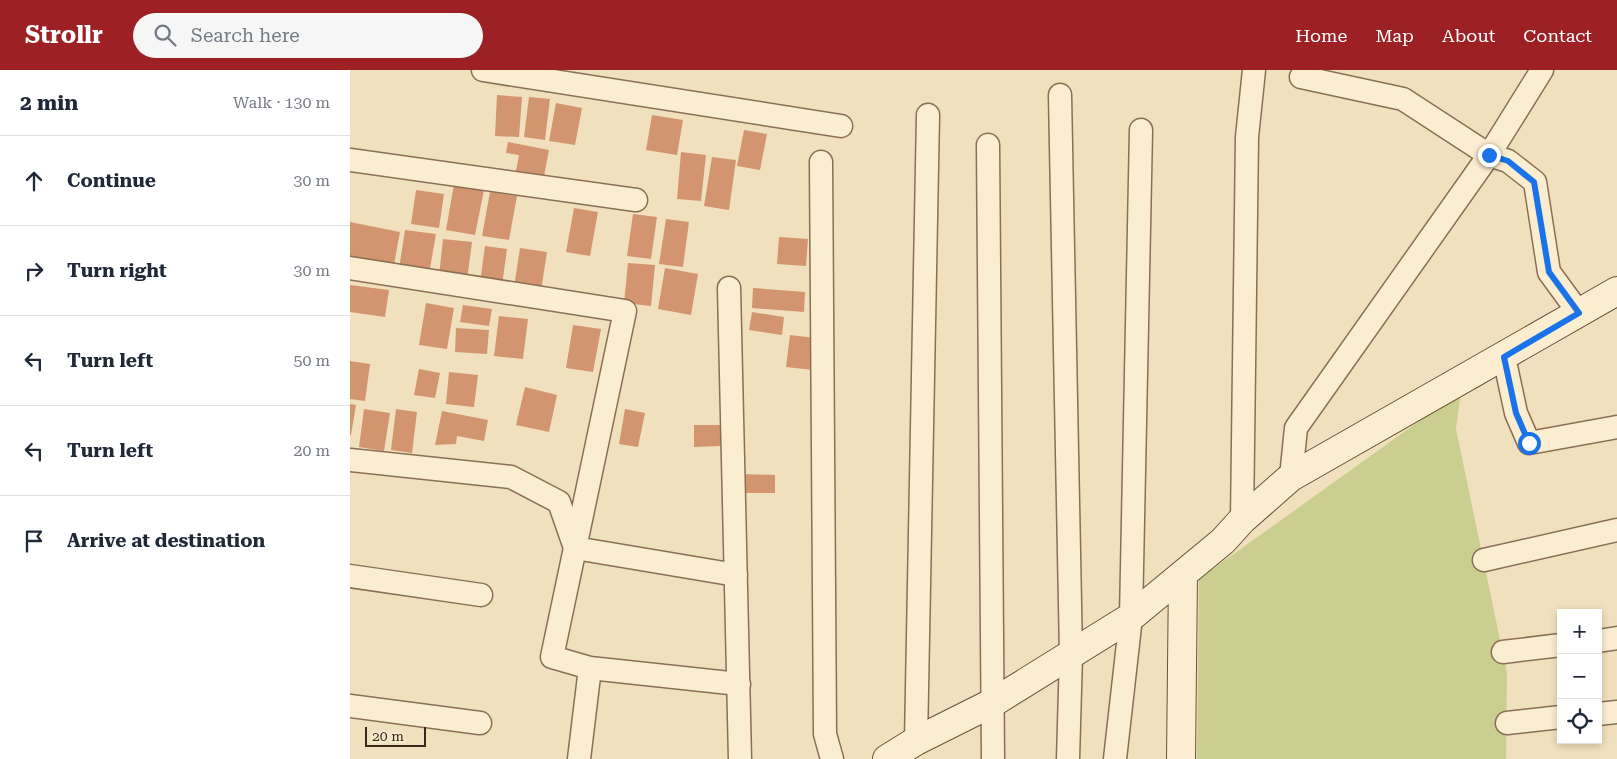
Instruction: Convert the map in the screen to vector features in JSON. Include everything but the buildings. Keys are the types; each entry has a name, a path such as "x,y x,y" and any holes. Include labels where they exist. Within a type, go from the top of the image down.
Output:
{"street":[{"path":"483,70 841,126"},
{"path":"1242,520 1247,137 1254,70"},
{"path":"1291,477 1296,428 1489,155 1542,70"},
{"path":"1301,78 1403,99 1489,155 1508,161 1534,182 1549,272 1579,313"},
{"path":"1060,95 1071,655 1068,759"},
{"path":"916,741 928,115"},
{"path":"1115,759 1130,617 1140,130"},
{"path":"988,145 993,759"},
{"path":"350,160 636,200"},
{"path":"821,162 825,734 832,759"},
{"path":"350,268 625,311 552,657 590,668 739,684"},
{"path":"729,288 740,759"},
{"path":"887,759 916,741 994,702 1130,617 1223,541 1242,520 1291,477 1617,291"},
{"path":"1504,357 1516,413 1529,443 1617,427"},
{"path":"350,460 510,478 559,502 575,548"},
{"path":"1484,560 1617,530"},
{"path":"575,548 736,575"},
{"path":"1181,759 1183,575"},
{"path":"350,576 481,596"},
{"path":"1602,640 1617,638"},
{"path":"1503,652 1557,645"},
{"path":"579,759 590,668"},
{"path":"350,706 480,722"},
{"path":"1602,714 1617,712"},
{"path":"1506,723 1557,717"}],"green space":[{"path":"1461,391 1456,429 1507,673 1506,759 1197,759 1199,579"}],"route":[{"path":"1489,155 1508,161 1534,182 1549,272 1579,313 1504,357 1516,413 1529,443"}]}
